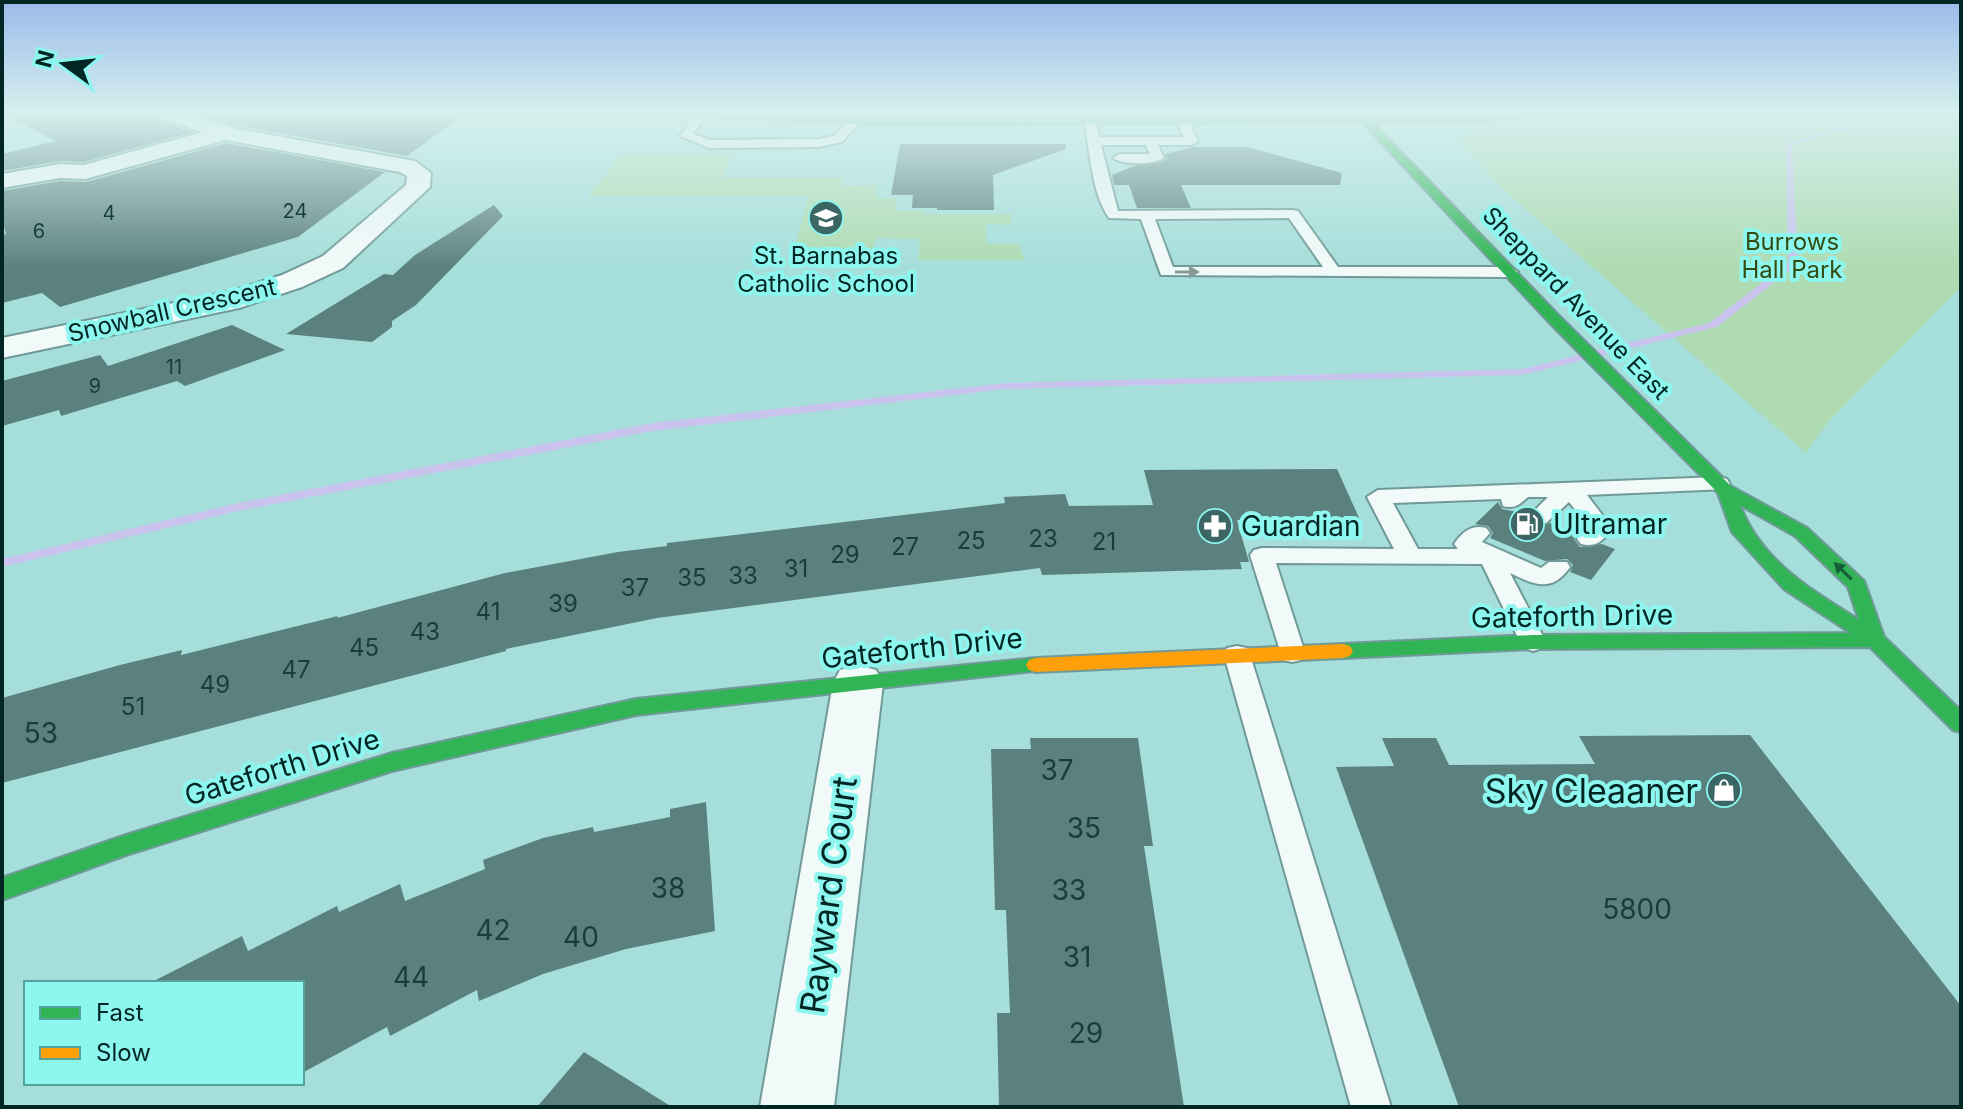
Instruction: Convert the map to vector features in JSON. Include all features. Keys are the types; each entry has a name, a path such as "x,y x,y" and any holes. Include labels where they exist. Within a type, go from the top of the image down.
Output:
{"street":[{"path":"2,181 60,171 85,172 111,165"},
{"name":"Snowball Crescent","path":"2,348 239,299 292,281 333,262 418,187 419,173 399,165"},
{"name":"Sheppard Avenue East","path":"1408,165 1554,319 1722,488 1801,532 1857,585 1875,640"},
{"path":"69,193 83,188 93,179 85,172"},
{"name":"Sheppard Avenue East","path":"1722,488 1741,532 1791,585 1875,640 1961,724"},
{"name":"Gateforth Drive","path":"2,889 123,846 392,762 636,707 1011,666 1533,642 1875,640"},
{"name":"Rayward Court","path":"797,1107 858,683"}],"lane":[{"path":"1098,165 1108,206 1114,215 1293,214 1333,271"},
{"path":"1147,217 1167,272 1510,272"},
{"path":"1410,556 1378,497 1514,498 1570,489 1722,488"},
{"path":"1538,518 1570,489"},
{"path":"1570,489 1592,516 1597,532 1589,539"},
{"path":"1478,533 1466,544 1499,551 1544,579 1558,567"},
{"path":"1292,653 1262,555 1410,556 1499,551"},
{"path":"1499,551 1533,642"},
{"path":"1237,655 1371,1107"}],"green space":[{"path":"614,165 727,165 722,178 842,178 842,186 877,185 876,198 895,198 897,211 1011,214 1011,225 986,224 987,244 1019,244 1024,260 918,260 920,239 877,238 868,263 809,263 792,255 809,196 588,196"},
{"name":"Burrows Hall Park","path":"1481,165 1961,165 1961,287 1828,422 1806,453 1507,193"}],"building":[{"path":"2,165 38,165 2,171"},
{"path":"148,165 345,165 385,172 298,237 60,307 42,293 2,303 2,235 6,234 2,220 2,191 60,181 86,182"},
{"path":"896,165 1022,165 993,175 994,210 912,208 913,195 891,195"},
{"path":"1312,165 1342,173 1340,185 1181,185 1191,208 1137,208 1129,185 1114,185 1112,175 1134,166"},
{"path":"494,205 503,216 416,305 392,321 392,327 372,342 286,334 384,274 393,275 415,255"},
{"path":"232,325 285,350 185,386 177,381 61,416 59,410 2,426 2,381 100,355 108,366"},
{"path":"1337,469 1360,520 1237,520 1249,562 1240,562 1242,569 1042,575 1040,568 657,618 506,649 2,783 2,698 120,665 182,650 181,655 337,618 505,573 667,546 667,543 1005,503 1004,497 1065,494 1069,506 1153,505 1144,470"},
{"path":"1498,502 1502,509 1527,514 1524,520 1530,526 1550,523 1577,534 1574,539 1580,547 1602,544 1615,549 1591,580 1570,572 1573,565 1567,559 1545,561 1490,538 1493,533 1488,526 1475,524"},
{"path":"1750,735 1961,1006 1961,1107 1459,1107 1336,767 1394,766 1382,738 1436,738 1449,765 1595,764 1579,736"},
{"path":"1030,738 1138,738 1153,846 1144,846 1184,1107 999,1107 997,1013 1010,1013 1006,910 995,910 991,749 1031,749"},
{"path":"706,802 715,931 626,949 543,974 479,1001 477,990 390,1036 387,1027 304,1072 304,981 154,981 242,936 248,951 337,906 339,912 400,884 405,901 485,869 483,860 543,838 593,827 594,832 670,817 670,809"},
{"path":"584,1052 672,1107 537,1107"}],"waterway":[{"path":"2,563 243,506 653,427 1005,386 1522,372 1713,325 1793,264 1789,165"}],"traffic: fast":[{"path":"1408,165 1554,319 1726,491 1801,532 1857,585 1875,640"},
{"path":"1726,491 1741,532 1791,585 1875,640 1961,724"},
{"path":"1343,651 1533,642 1875,640"},
{"path":"2,889 123,846 392,762 636,707 1036,665"}],"traffic: slow":[{"path":"1036,665 1343,651"}],"place":[{"name":"St. Barnabas Catholic School","path":"826,218"},
{"name":"Ultramar","path":"1527,524"},
{"name":"Guardian","path":"1215,526"},
{"name":"Sky Cleaaner","path":"1724,790"}]}
